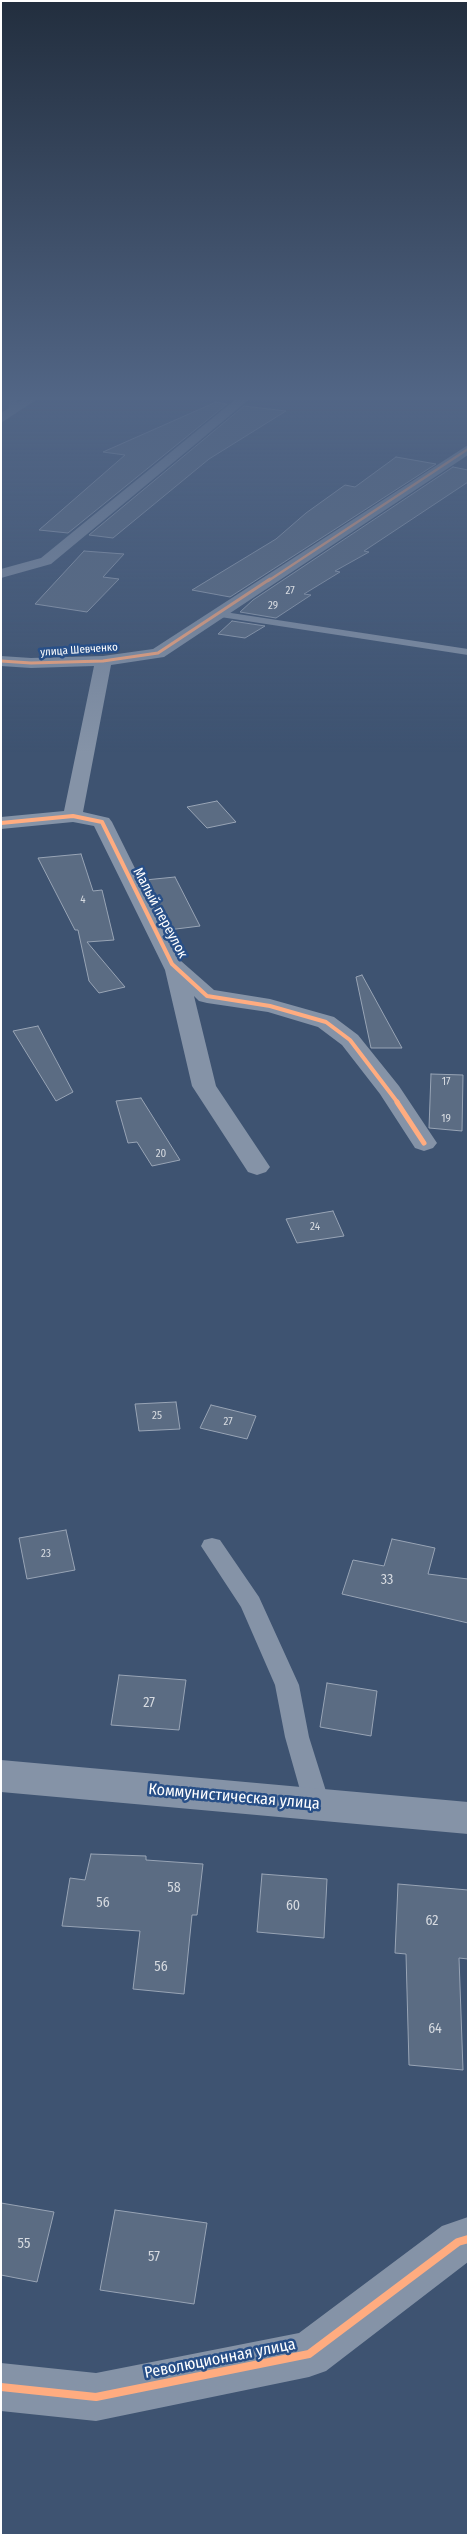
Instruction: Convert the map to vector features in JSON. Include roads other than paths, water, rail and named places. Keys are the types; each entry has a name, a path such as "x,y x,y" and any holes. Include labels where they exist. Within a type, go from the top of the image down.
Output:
{"street":[{"path":"6,571 46,561 101,516"},
{"path":"218,614 367,516"},
{"name":"улица Шевченко","path":"1,662 103,661 158,653 218,614"},
{"path":"1,823 73,816 103,661"},
{"name":"Малый переулок","path":"73,816 102,822 114,850 172,964 176,968 207,996 270,1006 326,1022 350,1040 390,1091 424,1144"},
{"path":"176,968 204,1086 257,1167"},
{"name":"Коммунистическая улица","path":"1,1776 468,1818"},
{"name":"Революционная улица","path":"1,2387 96,2397 310,2354 458,2242 468,2239"}],"lane":[{"path":"218,614 468,652"},
{"path":"212,1546 251,1603 287,1685 297,1737 317,1804"}]}
